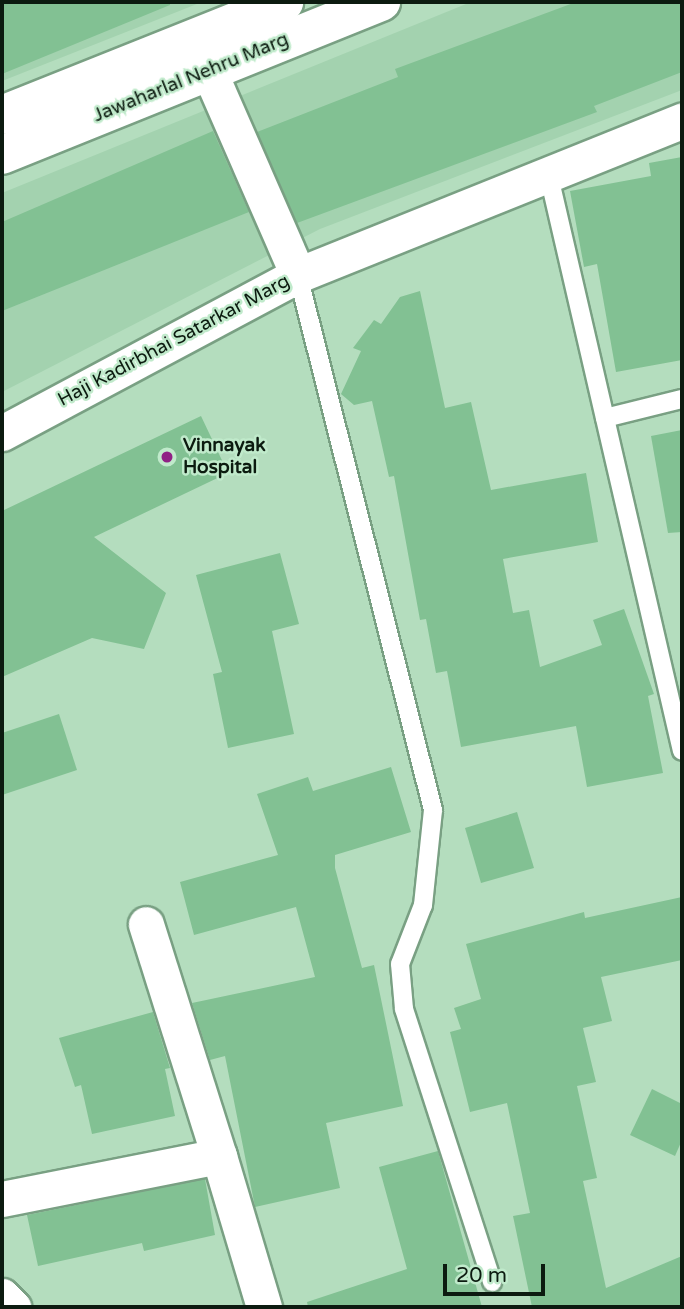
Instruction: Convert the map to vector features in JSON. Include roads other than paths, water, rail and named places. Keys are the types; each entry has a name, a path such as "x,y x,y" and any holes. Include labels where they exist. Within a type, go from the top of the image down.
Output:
{"main road":[{"name":"Jawaharlal Nehru Marg","path":"2,115 284,2"},
{"name":"Jawaharlal Nehru Marg","path":"2,155 381,2"}],"street":[{"name":"Haji Kadirbhai Satarkar Marg","path":"2,433 298,275 209,71"},
{"path":"298,275 548,172 682,121"},
{"path":"146,924 264,1307"},
{"path":"2,1199 219,1156"},
{"path":"2,1296 13,1307"}],"lane":[{"path":"548,172 605,418 676,694 682,751"},
{"path":"298,275 433,810 423,905 400,964 404,1009 492,1282"},
{"path":"605,418 682,399"}],"place":[{"name":"Vinnayak Hospital","path":"167,457"}]}
